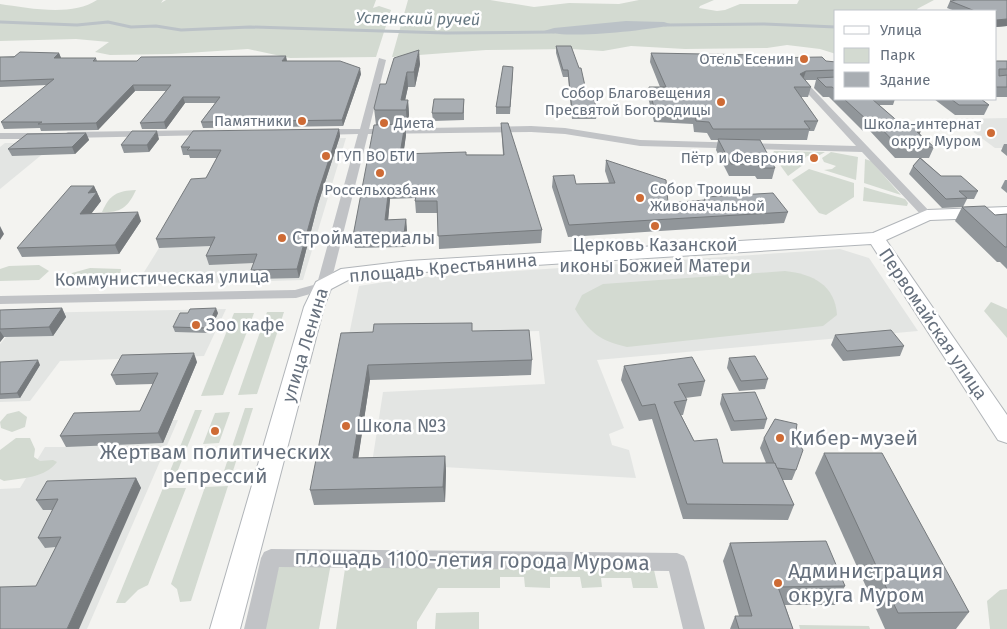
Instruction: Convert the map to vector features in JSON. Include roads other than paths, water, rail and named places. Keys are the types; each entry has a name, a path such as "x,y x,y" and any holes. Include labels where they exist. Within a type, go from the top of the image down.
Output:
{"street":[{"name":"улица Ленина","path":"225,629 314,307 323,286 382,60"},
{"path":"811,84 803,84 927,215"},
{"path":"306,132 531,129 564,131 640,144 864,149"},
{"path":"0,136 217,133"},
{"path":"876,238 927,215 1007,212"},
{"name":"площадь Крестьянина","path":"323,286 348,273 408,267 834,239 876,238"},
{"name":"Первомайская улица","path":"876,238 1007,434"},
{"name":"Коммунистическая улица","path":"0,300 296,294 323,286"},
{"name":"площадь 1100-летия города Мурома","path":"255,629 271,558 677,562 694,629"}],"waterway":[{"name":"Успенский ручей","path":"0,22 77,25 108,22 131,27 156,26 181,30 250,27 446,33 554,32"},
{"name":"Успенский ручей","path":"665,25 764,24 834,27"}],"place":[{"name":"Отель Есенин","path":"804,59"},
{"name":"Собор Благовещения Пресвятой Богородицы","path":"721,102"},
{"name":"Памятники","path":"302,121"},
{"name":"Диета","path":"384,123"},
{"name":"Школа-интернат округ Муром","path":"991,133"},
{"name":"ГУП ВО БТИ","path":"326,156"},
{"name":"Пётр и Феврония","path":"814,158"},
{"name":"Россельхозбанк","path":"380,173"},
{"name":"Собор Троицы Живоначальной","path":"640,198"},
{"name":"Церковь Казанской иконы Божией Матери","path":"655,226"},
{"name":"Стройматериалы","path":"282,238"},
{"name":"Зоо кафе","path":"196,325"},
{"name":"Школа №3","path":"346,426"},
{"name":"Жертвам политических репрессий","path":"215,431"},
{"name":"Кибер-музей","path":"780,438"},
{"name":"Администрация округа Муром","path":"778,583"}]}
